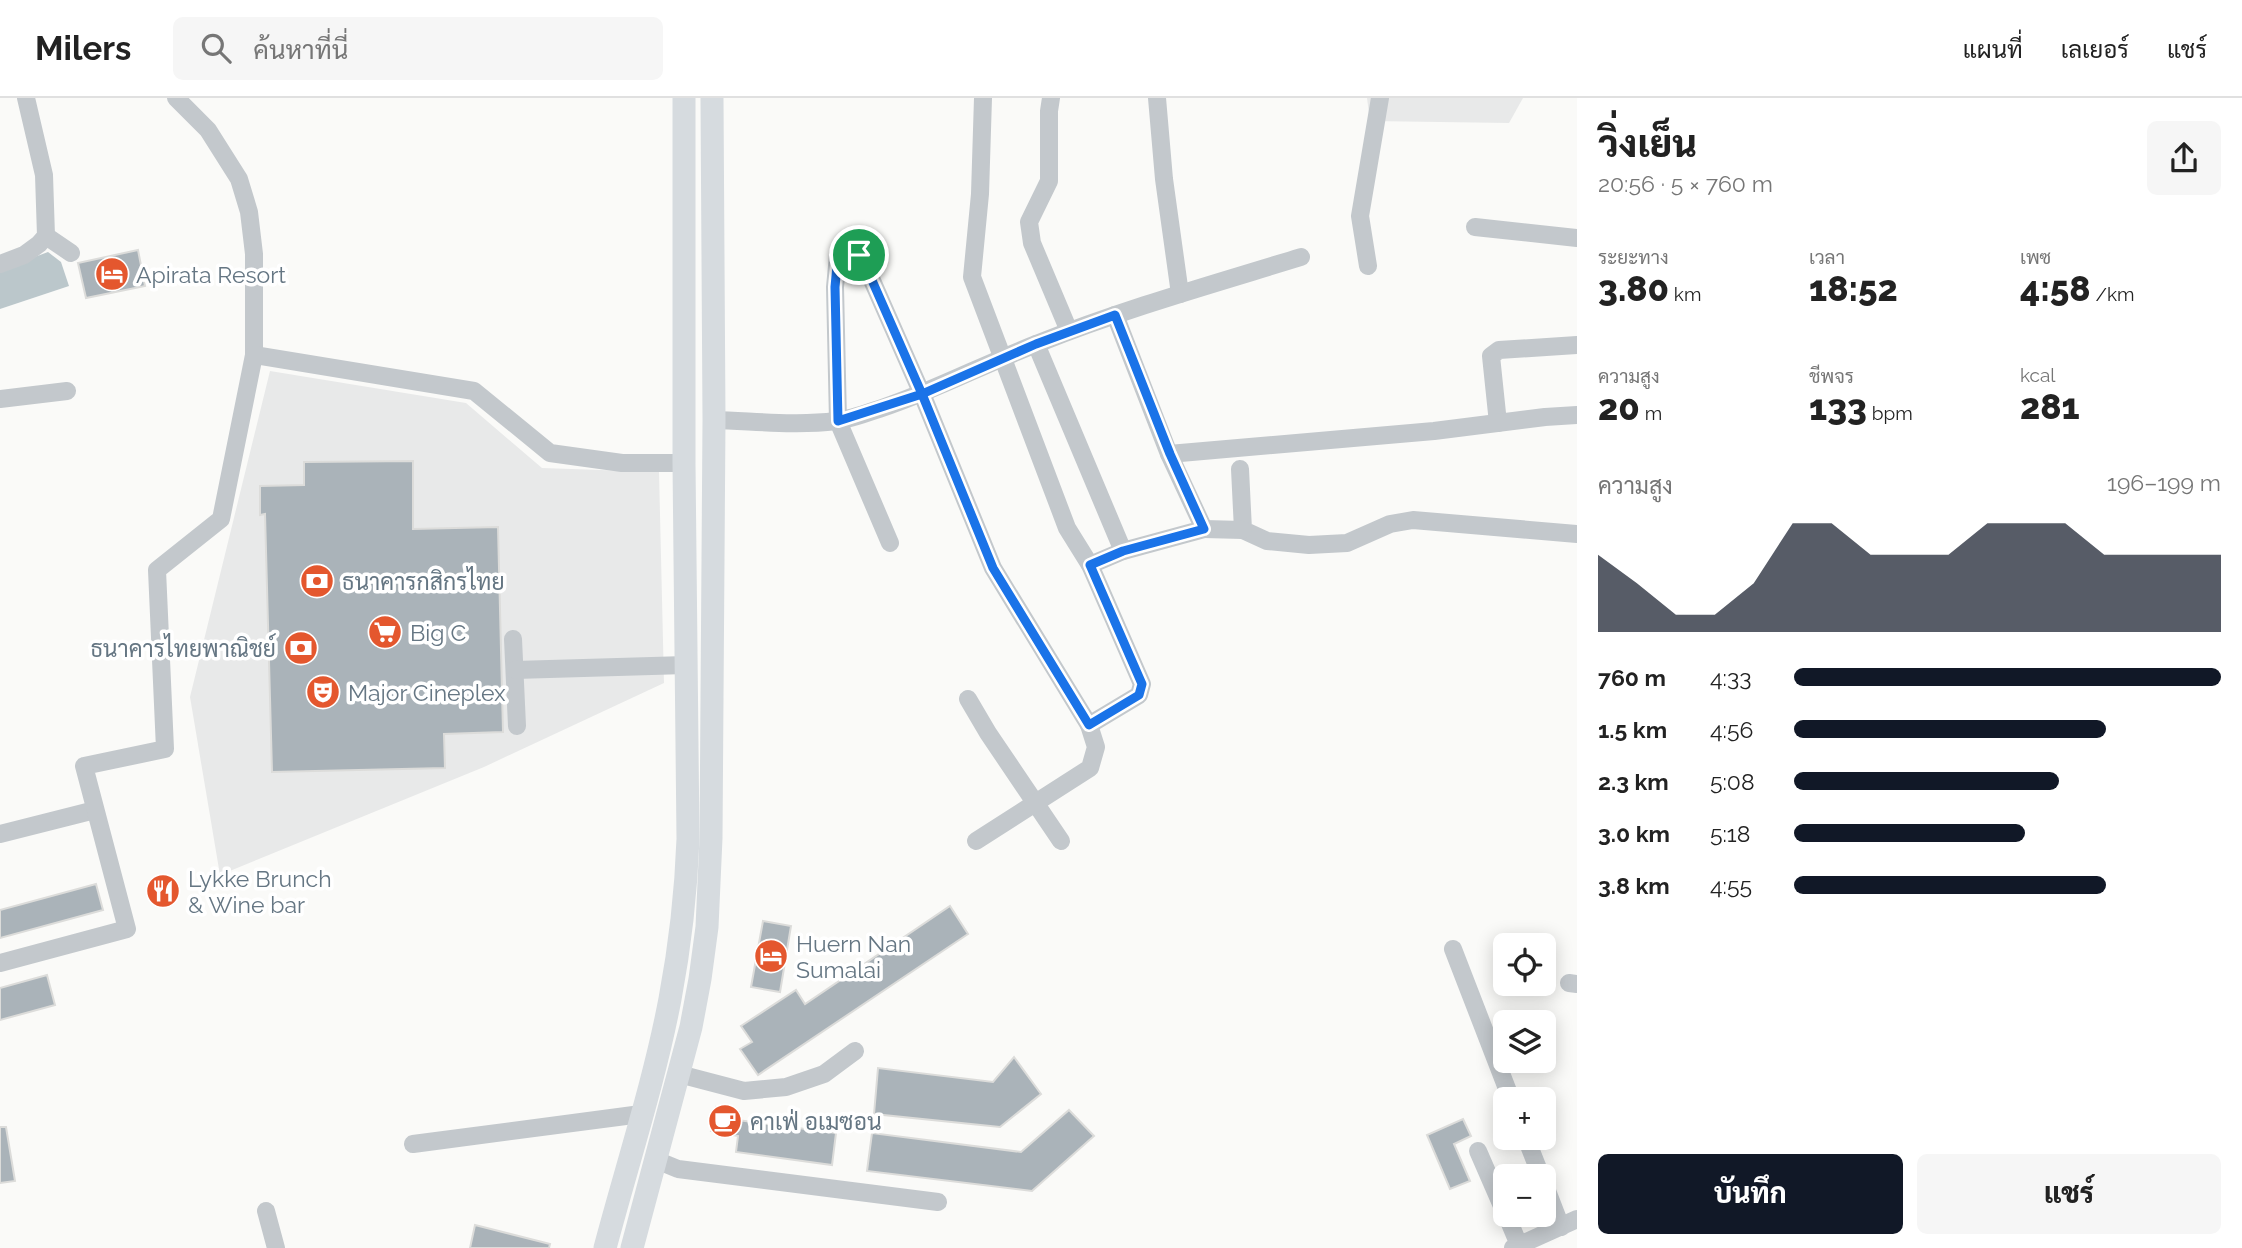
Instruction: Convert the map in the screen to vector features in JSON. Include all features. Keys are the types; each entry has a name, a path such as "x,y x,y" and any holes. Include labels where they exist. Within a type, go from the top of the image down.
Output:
{"main road":[{"path":"605,1248 670,998 685,897 688,839 684,98"},
{"path":"632,1248 679,1074 700,979 709,898 714,420 712,98"}],"street":[{"path":"0,264 24,255 46,236 44,175 26,98"},
{"path":"0,963 127,929 84,766 165,749 157,570 221,519 254,355 254,254 249,212 239,179 208,130 176,98"},
{"path":"983,98 980,194 972,277 1067,528 1090,565 1142,684 1139,695 1089,725"},
{"path":"1051,98 1049,181 1029,222 1032,243 1069,331"},
{"path":"1157,98 1164,179 1180,294"},
{"path":"1368,266 1360,216 1380,98"},
{"path":"1475,227 1577,238"},
{"path":"46,236 71,253"},
{"path":"890,543 838,421 835,287 838,255 847,250 859,255 867,269 922,394 993,568 1089,725 1096,747 1090,768 976,841"},
{"path":"714,420 810,423 838,421 922,394 1069,331 1301,257"},
{"path":"1115,315 1170,454 1204,529"},
{"path":"1036,344 1123,551"},
{"path":"1498,423 1491,356 1499,350 1577,345"},
{"path":"254,355 474,391 550,453 622,463 684,463"},
{"path":"0,400 67,391"},
{"path":"1170,454 1434,431 1577,415"},
{"path":"1240,469 1243,530"},
{"path":"1090,565 1123,551 1204,529 1243,530 1267,541 1309,545 1347,543 1391,524 1413,520 1577,534"},
{"path":"513,639 517,726"},
{"path":"515,670 686,665"},
{"path":"968,699 1061,841"},
{"path":"0,834 95,810"},
{"path":"1453,949 1506,1087"},
{"path":"679,1074 744,1091 786,1087 824,1074 855,1051"},
{"path":"413,1144 641,1114"},
{"path":"1478,1151 1493,1186"},
{"path":"656,1160 678,1170 938,1202"},
{"path":"1509,1227 1516,1246 1569,1223 1556,1202"},
{"path":"266,1211 276,1248"}],"shaded area":[{"path":"1367,98 1523,98 1509,123 1370,121"},
{"path":"48,252 61,262 69,286 0,309 0,270"},
{"path":"270,371 466,403 542,468 659,472 664,683 484,767 220,875 190,697"}],"building":[{"name":"Apirata Resort","path":"138,250 145,286 86,298 78,263"},
{"name":"Big C","path":"413,461 413,529 498,527 503,732 444,734 445,768 272,772 265,514 260,515 260,486 304,485 304,462"},
{"path":"96,884 103,910 0,938 0,910"},
{"path":"950,906 968,934 758,1075 740,1049 752,1042 741,1026 796,990 805,1004"},
{"name":"Huern Nan Sumalai","path":"763,921 791,926 780,992 751,987"},
{"path":"47,975 55,1005 0,1020 0,988"},
{"path":"1014,1057 1041,1094 1000,1127 874,1114 878,1068 993,1082"},
{"path":"716,1107 739,1112 737,1120 836,1133 832,1165 736,1152 738,1136 711,1131"},
{"path":"1069,1110 1094,1136 1032,1191 867,1171 872,1133 1021,1152"},
{"path":"1463,1119 1471,1136 1454,1144 1470,1181 1450,1189 1427,1135"},
{"path":"0,1127 6,1127 15,1181 0,1183"},
{"path":"475,1225 550,1244 549,1248 470,1248"}],"place":[{"name":"Apirata Resort","path":"112,274"},
{"name":"ธนาคารกสิกรไทย","path":"317,581"},
{"name":"Big C","path":"385,632"},
{"name":"ธนาคารไทยพาณิชย์","path":"301,648"},
{"name":"Major Cineplex","path":"323,692"},
{"name":"Lykke Brunch & Wine bar","path":"163,891"},
{"name":"Huern Nan Sumalai","path":"771,956"},
{"name":"คาเฟ่ อเมซอน","path":"725,1121"}],"route":[{"path":"859,255 847,250 838,255 835,287 838,421 922,394 1036,344 1115,315 1170,454 1204,529 1123,551 1090,565 1142,684 1139,695 1089,725 993,568 922,394 859,255"}]}
